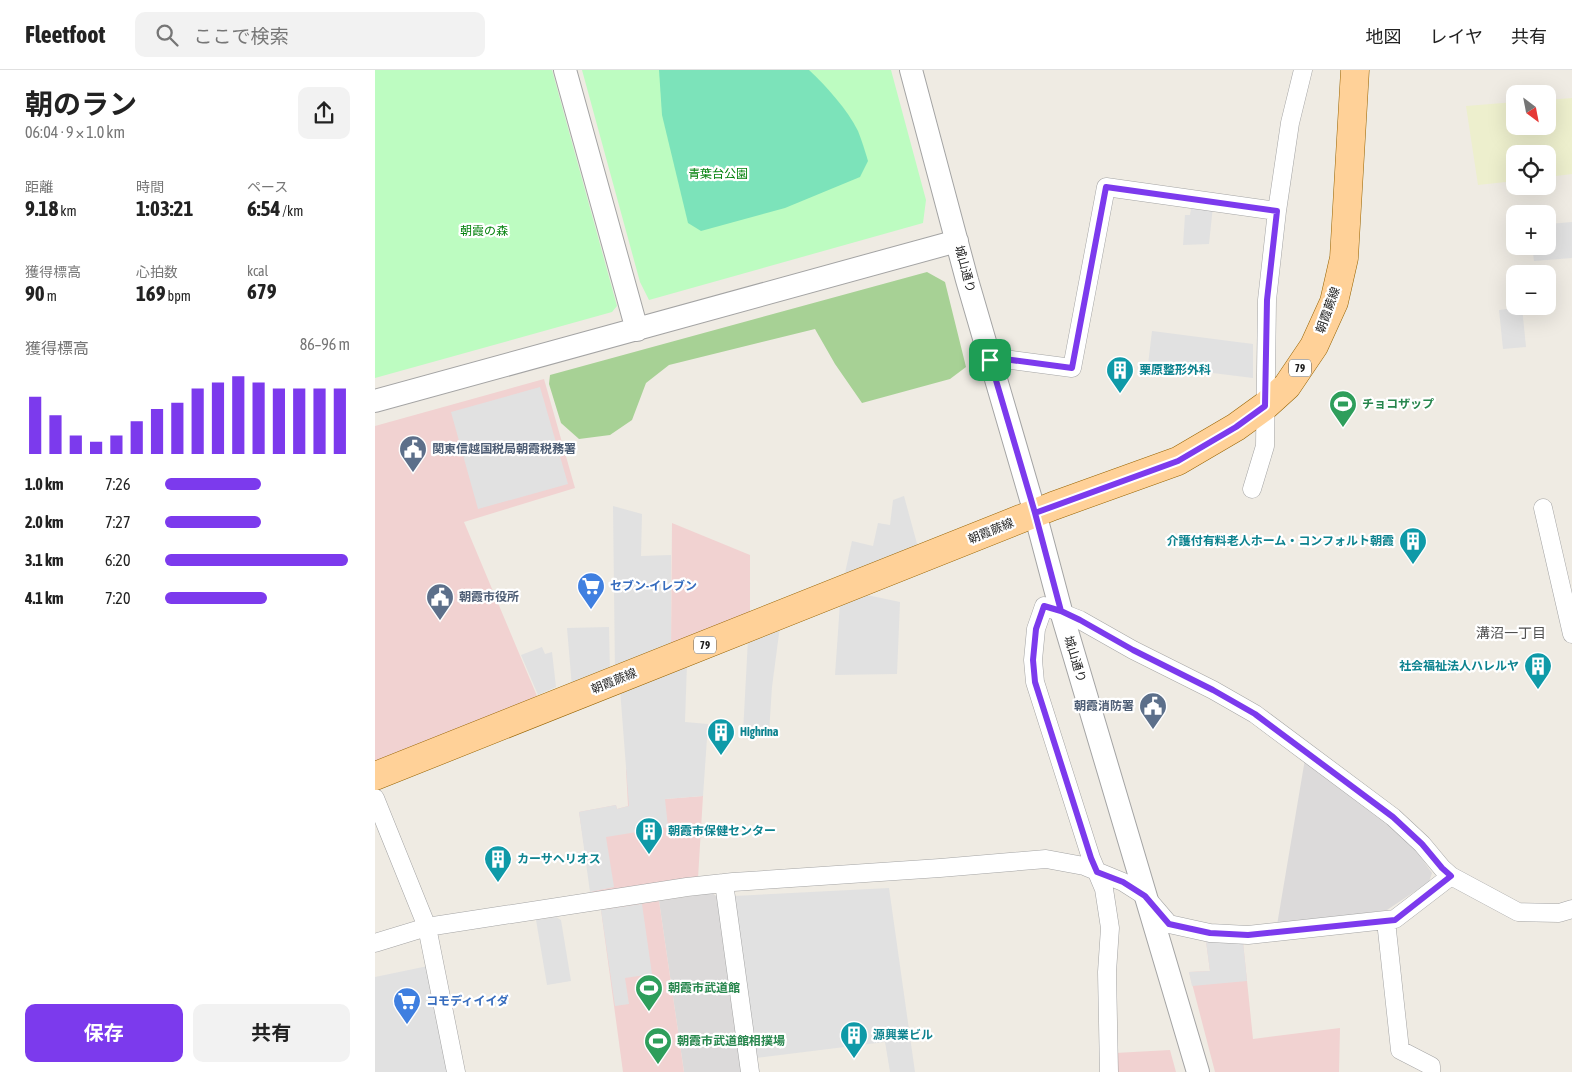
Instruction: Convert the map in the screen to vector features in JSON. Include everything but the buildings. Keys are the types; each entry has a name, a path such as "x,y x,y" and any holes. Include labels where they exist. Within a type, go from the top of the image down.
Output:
{"main road":[{"name":"朝霞蕨線","path":"375,776 1035,513 1178,461 1236,427 1265,406 1287,386 1314,346 1334,302 1344,258 1355,70"}],"street":[{"path":"565,70 637,330"},
{"name":"城山通り","path":"911,70 1061,611 1198,1072"},
{"path":"1252,489 1265,446 1267,300 1277,211 1290,123 1303,70"},
{"path":"990,360 1004,359 1072,368 1106,187 1277,211"},
{"path":"375,401 957,240"},
{"path":"1543,508 1572,634"},
{"path":"1109,1072 1107,972 1110,928 1104,889 1091,858 1035,682 1033,660 1036,629 1044,606 1061,611 1080,620 1255,714 1393,817 1422,844 1451,876 1518,912 1559,913 1572,909"},
{"path":"375,798 427,927 456,1072"},
{"path":"375,943 427,927 687,887 1046,859 1084,866 1123,882 1145,896 1169,924 1210,933 1248,935 1395,920 1451,876"},
{"path":"724,883 750,1072"},
{"path":"1386,921 1400,1050 1431,1066 1431,1072"}],"shaded area":[{"path":"1192,203 1213,206 1209,244 1183,245 1185,215 1190,215"},
{"path":"1572,222 1572,258 1534,261 1533,255 1556,255 1556,223"},
{"path":"1506,309 1506,315 1523,315 1526,347 1503,349 1499,310"},
{"path":"1152,331 1253,344 1253,378 1148,365"},
{"path":"544,379 575,488 464,522 537,696 375,763 375,426"},
{"path":"540,387 568,484 478,509 451,412"},
{"path":"904,496 919,551 849,576 845,573 852,541 873,546 878,523 890,525 893,500"},
{"path":"613,506 642,514 641,556 671,555 671,650 615,673"},
{"path":"672,523 750,555 750,619 671,650"},
{"path":"867,595 900,602 897,674 835,675 840,603"},
{"path":"780,626 772,687 769,733 743,733 748,639"},
{"path":"609,627 610,674 572,687 567,628"},
{"path":"542,647 545,654 552,652 556,687 538,695 521,655"},
{"path":"687,663 685,722 708,724 703,796 665,799 668,827 606,837 614,887 590,892 579,812 616,805 617,809 629,806 620,689"},
{"path":"1305,759 1392,824 1413,846 1432,873 1429,882 1387,910 1277,925"},
{"path":"626,769 665,799 703,796 698,878 592,896 579,812 616,805 617,809 628,806"},
{"path":"889,888 915,1072 890,1072 885,1042 755,1058 734,896"},
{"path":"712,893 719,898 742,1072 684,1072 659,901"},
{"path":"659,901 684,1072 623,1072 601,910"},
{"path":"642,904 652,974 625,978 629,1004 615,1006 601,910"},
{"path":"556,917 561,920 571,981 547,985 536,920"},
{"path":"1206,941 1243,942 1253,1039 1340,1028 1339,1072 1215,1072 1189,972 1210,971"},
{"path":"1206,941 1243,942 1247,981 1192,986 1189,972 1210,971"},
{"name":"コモディイイダ","path":"428,966 449,1072 375,1072 375,977"},
{"path":"1170,1050 1176,1072 1115,1072 1115,1053"}],"green space":[{"name":"朝霞の森","path":"375,70 552,70 617,306 612,312 375,378"},
{"name":"青葉台公園","path":"582,70 891,70 926,200 923,223 649,300 640,282"},
{"path":"659,70 809,70 830,91 848,115 858,131 868,161 860,177 785,208 701,231 688,223 662,115"},
{"path":"1572,98 1572,174 1556,176 1556,145 1506,145 1506,182 1478,185 1466,106 1506,103 1506,135 1556,135 1556,99"},
{"path":"927,272 945,282 966,367 950,379 862,403 835,364 815,329 669,365 646,383 632,420 610,435 579,439 561,423 549,384 550,375"}],"place":[{"name":"栗原整形外科","path":"1120,394"},
{"name":"チョコザップ","path":"1343,428"},
{"name":"関東信越国税局朝霞税務署","path":"413,473"},
{"name":"介護付有料老人ホーム・コンフォルト朝霞","path":"1413,565"},
{"name":"セブン-イレブン","path":"591,610"},
{"name":"朝霞市役所","path":"440,621"},
{"name":"社会福祉法人ハレルヤ","path":"1538,690"},
{"name":"朝霞消防署","path":"1153,730"},
{"name":"Highrina","path":"721,756"},
{"name":"朝霞市保健センター","path":"649,855"},
{"name":"カーサヘリオス","path":"498,883"},
{"name":"朝霞市武道館","path":"649,1012"},
{"name":"コモディイイダ","path":"407,1025"},
{"name":"源興業ビル","path":"854,1059"},
{"name":"朝霞市武道館相撲場","path":"658,1065"}],"district":[{"name":"溝沼一丁目","path":"1511,633"}],"route":[{"path":"990,360 1004,359 1072,368 1106,187 1277,211 1267,300 1265,406 1236,427 1178,461 1035,513 1040,535 1061,611 1213,690 1255,714 1393,817 1422,844 1451,876 1441,885 1395,920 1248,935 1210,933 1169,924 1145,896 1123,882 1097,872 1035,682 1033,660 1036,629 1044,606 1061,611 1035,513 990,360"}]}
